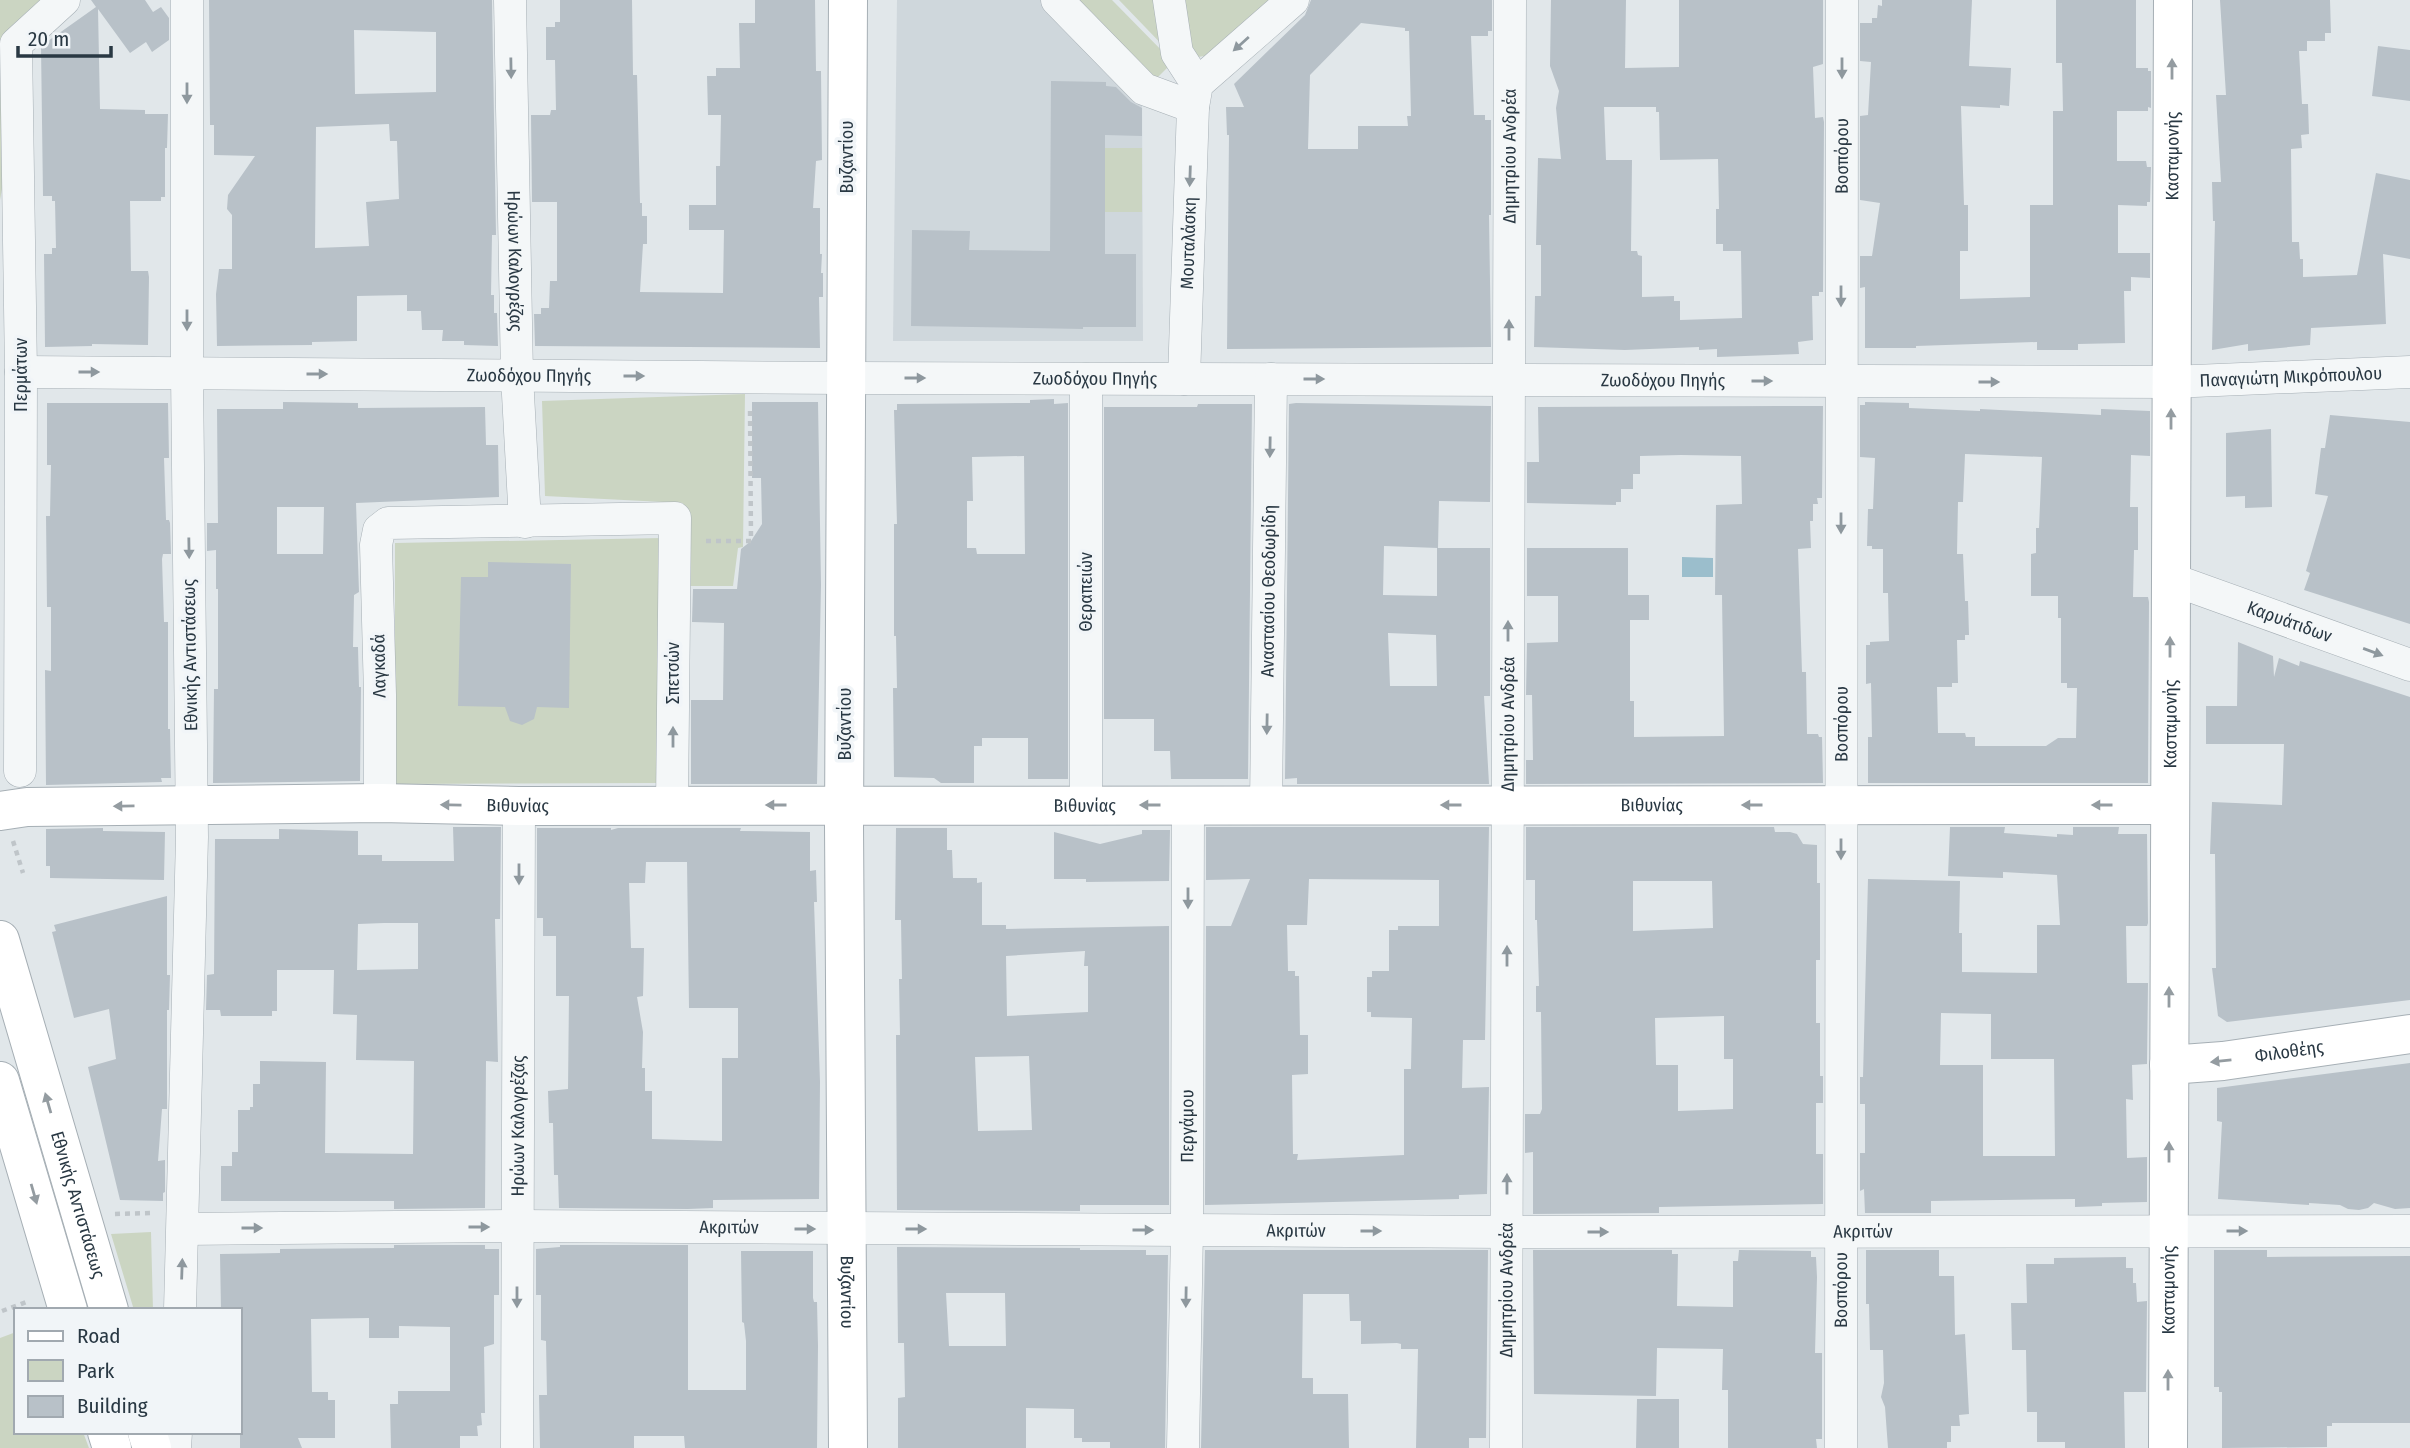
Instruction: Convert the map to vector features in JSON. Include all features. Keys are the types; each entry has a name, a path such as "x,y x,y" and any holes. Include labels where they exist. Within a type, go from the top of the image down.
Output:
{"street":[{"name":"Περμάτων","path":"20,771 21,372 16,44 64,0"},
{"name":"Εθνικής Αντιστάσεως","path":"180,1308 192,805 187,373 187,0"},
{"name":"Ηρώων Καλογρέζας","path":"510,0 517,376 526,522"},
{"name":"Βυζαντίου","path":"848,0 845,805 849,1448"},
{"path":"1057,0 1144,89 1195,96"},
{"path":"1169,0 1177,53 1195,96"},
{"name":"Δημητρίου Ανδρέα","path":"1506,1448 1510,0"},
{"name":"Βοσπόρου","path":"1841,1448 1842,0"},
{"name":"Κασταμονής","path":"2168,1448 2173,0"},
{"path":"1195,96 1271,7"},
{"name":"Μουταλάσκη","path":"1184,379 1195,96"},
{"name":"Ζωοδόχου Πηγής","path":"21,372 846,378 2171,382"},
{"name":"Παναγιώτη Μικρόπουλου","path":"2171,382 2410,372"},
{"name":"Θεραπειών","path":"1086,379 1086,805"},
{"name":"Αναστασίου Θεοδωρίδη","path":"1266,805 1271,379"},
{"path":"526,522 675,529"},
{"name":"Λαγκαδά","path":"380,803 376,545 379,530 388,523 526,522"},
{"name":"Σπετσών","path":"672,805 675,529"},
{"name":"Καρυάτιδων","path":"2171,579 2410,665"},
{"name":"Βιθυνίας","path":"0,811 27,807 380,803 519,806 2170,805"},
{"name":"Περγάμου","path":"1183,1448 1187,1230 1188,805"},
{"name":"Ηρώων Καλογρέζας","path":"517,1448 519,806"},
{"name":"Εθνικής Αντιστάσεως","path":"0,940 108,1308"},
{"name":"Φιλοθέης","path":"2169,1065 2222,1061 2410,1034"},
{"path":"2,1097 50,1305"},
{"name":"Ακριτών","path":"184,1220 848,1229 1507,1232 2410,1231"}],"path":[{"path":"675,529 751,541 750,377"},
{"path":"81,1215 184,1220"},
{"path":"26,1308 50,1305"}],"shaded area":[{"path":"897,0 1050,0 1142,93 1143,341 893,341"}],"green space":[{"path":"0,0 41,0 25,14 14,30 9,150 0,200"},
{"path":"1063,0 1112,0 1173,62 1148,87"},
{"path":"1119,0 1276,0 1209,55 1193,58 1172,55"},
{"path":"1105,148 1142,148 1142,212 1105,212"},
{"path":"745,394 743,547 738,548 733,586 684,586 683,503 545,496 542,401"},
{"path":"662,538 662,783 395,784 395,543"},
{"path":"151,1232 153,1308 133,1308 111,1234"},
{"path":"14,1333 14,1434 84,1434 89,1448 0,1448 0,1338"}],"water":[{"path":"1682,557 1713,558 1713,577 1682,577"}],"building":[{"path":"91,0 145,0 153,12 161,7 169,18 169,40 152,52 146,42 130,53 98,9 100,109 145,110 145,114 168,114 165,197 161,197 161,201 130,201 131,271 148,271 149,277 148,345 45,347 44,254 52,254 52,248 56,248 55,201 52,201 52,196 43,196 41,46 96,7"},
{"path":"209,0 492,0 496,235 492,235 491,295 494,295 494,313 497,313 498,346 442,341 443,330 422,330 421,311 407,311 407,295 357,296 357,341 312,342 312,345 217,346 216,294 219,269 232,269 232,215 227,209 228,195 255,156 214,155 214,125 210,125","holes":["354,30 436,32 436,92 355,94","389,124 390,141 397,141 399,199 366,202 369,246 315,248 316,127"]},
{"path":"560,0 632,0 640,203 642,216 647,216 647,244 643,244 640,292 723,293 724,230 689,230 689,205 716,205 716,166 720,166 721,115 708,115 707,76 716,76 716,68 740,68 739,23 755,23 755,0 815,0 816,71 821,71 822,160 816,161 813,208 820,208 823,297 819,297 820,348 535,346 534,314 541,314 541,308 549,308 550,281 557,281 557,202 532,202 531,115 550,115 551,110 556,110 555,60 546,60 546,27 555,27 555,22 560,22"},
{"path":"1311,0 1492,0 1492,31 1488,31 1488,36 1471,36 1474,115 1485,115 1485,120 1491,120 1491,347 1227,349 1229,135 1226,107 1244,107 1234,84 1305,15","holes":["1361,23 1405,28 1405,31 1409,31 1411,116 1407,116 1408,126 1358,126 1358,149 1308,149 1310,75"]},
{"path":"1551,0 1626,0 1625,68 1679,67 1679,0 1823,0 1823,64 1813,67 1815,118 1823,117 1824,122 1823,292 1819,292 1819,296 1812,296 1813,340 1798,342 1799,354 1717,357 1717,349 1699,350 1699,347 1625,350 1534,347 1535,296 1541,296 1541,245 1536,245 1538,158 1561,159 1556,108 1559,91 1550,66","holes":["1604,107 1656,107 1656,112 1659,112 1660,160 1718,159 1719,209 1716,209 1716,244 1723,244 1723,251 1741,251 1742,318 1680,320 1680,301 1674,301 1674,296 1642,297 1642,256 1638,255 1637,251 1631,251 1632,160 1606,160"]},
{"path":"1882,0 1972,0 1969,66 2011,68 2009,106 1961,106 1964,205 1968,205 1968,251 1960,251 1960,299 2030,297 2030,205 2053,205 2053,111 2063,111 2062,63 2056,63 2056,0 2136,0 2136,68 2148,68 2148,71 2151,71 2151,108 2148,107 2148,111 2117,111 2117,161 2146,161 2147,167 2151,167 2150,202 2147,202 2147,206 2118,205 2118,253 2150,253 2150,278 2131,277 2131,291 2124,291 2125,343 2078,344 2078,350 2037,350 2037,342 1865,348 1865,287 1860,288 1860,256 1872,256 1880,203 1860,200 1860,116 1868,115 1871,62 1860,61 1860,23 1872,23 1872,18 1877,18 1878,5 1882,6"},
{"path":"2220,0 2330,0 2331,33 2325,33 2325,41 2307,41 2307,51 2299,51 2302,104 2308,104 2309,134 2301,135 2302,148 2291,149 2292,242 2299,242 2303,277 2357,275 2376,173 2410,180 2410,259 2383,254 2386,324 2311,328 2310,345 2248,351 2248,344 2212,350 2215,221 2212,182 2221,182 2216,95 2226,95"},
{"path":"2378,46 2410,50 2410,101 2372,96"},
{"path":"1051,81 1106,82 1106,86 1116,87 1131,102 1142,108 1142,136 1105,135 1105,254 1136,254 1136,327 1083,329 911,326 912,230 970,231 969,250 1050,251"},
{"path":"1054,399 1054,404 1068,403 1068,779 1028,779 1028,738 982,738 982,746 974,746 974,783 941,783 934,778 894,777 893,688 897,688 894,524 897,524 894,410 897,410 897,404 1030,403 1030,400","holes":["1024,456 1025,554 977,554 976,548 967,548 967,501 973,501 972,457"]},
{"path":"283,402 358,403 358,408 485,407 486,445 498,445 499,497 356,503 359,592 354,595 353,647 358,647 361,687 360,781 213,783 214,689 218,689 218,589 216,550 207,551 207,523 218,523 217,409 283,409","holes":["277,507 324,507 323,554 277,554"]},
{"path":"752,402 818,402 821,585 817,784 691,784 691,700 723,700 724,623 692,622 693,589 737,589 741,549 751,541 762,524 761,478 752,478"},
{"path":"1865,402 1909,403 1909,408 2101,415 2101,409 2150,411 2150,456 2131,455 2130,507 2138,507 2138,550 2134,550 2133,597 2148,597 2149,602 2148,783 1868,783 1868,737 1872,737 1871,683 1866,684 1866,645 1870,645 1870,642 1889,641 1888,593 1883,593 1883,549 1867,546 1868,509 1873,509 1875,458 1860,457 1860,405 1865,405","holes":["1965,454 2042,457 2039,528 2036,528 2036,553 2031,554 2031,596 2058,596 2058,618 2061,618 2061,683 2067,683 2067,688 2077,688 2076,738 2058,738 2046,746 1975,746 1975,737 1966,737 1965,733 1938,733 1937,687 1952,687 1952,683 1958,683 1957,640 1965,640 1965,635 1969,635 1963,554 1957,554 1958,502 1963,502"]},
{"path":"47,403 168,403 169,458 164,458 166,520 170,523 171,554 163,554 162,559 164,622 168,622 171,778 161,778 162,782 46,785 45,670 51,671 46,516 50,516 51,465 47,465"},
{"path":"1198,404 1252,404 1248,779 1171,779 1170,751 1154,751 1154,719 1104,719 1104,407 1197,407"},
{"path":"1289,404 1491,406 1490,502 1439,501 1438,548 1490,548 1490,696 1484,696 1489,784 1297,784 1297,778 1285,779","holes":["1384,546 1437,548 1437,596 1383,595","1388,633 1436,635 1437,686 1390,686"]},
{"path":"1823,406 1822,498 1817,498 1818,504 1813,504 1813,521 1810,521 1811,548 1798,549 1807,734 1818,734 1822,737 1823,783 1526,784 1526,760 1533,760 1532,695 1526,695 1527,643 1558,642 1558,596 1527,596 1527,548 1628,548 1628,595 1649,595 1649,620 1630,620 1630,701 1634,701 1634,737 1724,736 1722,595 1715,595 1716,505 1742,504 1741,456 1681,455 1640,456 1640,474 1633,474 1633,489 1621,489 1621,502 1616,502 1616,505 1527,503 1527,462 1539,462 1538,407"},
{"path":"2330,415 2410,422 2410,624 2304,590 2310,573 2306,571 2328,496 2315,494 2321,448 2325,448"},
{"path":"2271,429 2272,507 2245,508 2245,496 2226,497 2226,433"},
{"path":"488,562 571,564 569,708 537,707 534,719 522,725 510,721 505,707 458,706 461,577 488,577"},
{"path":"2238,642 2273,656 2274,677 2279,658 2299,666 2300,661 2410,697 2410,1000 2227,1022 2218,1016 2212,968 2216,968 2215,854 2210,854 2212,802 2282,805 2284,744 2206,744 2206,706 2237,706"},
{"path":"453,827 501,827 500,919 495,919 498,1062 486,1061 485,1208 394,1209 394,1201 221,1201 221,1166 232,1166 232,1152 238,1152 238,1110 250,1110 250,1107 253,1107 253,1084 260,1084 260,1061 326,1062 325,1153 413,1154 414,1061 356,1060 357,1015 333,1014 334,970 277,970 277,1011 272,1011 272,1016 221,1016 220,1010 206,1010 207,975 214,974 215,839 279,839 279,829 358,831 358,855 382,855 382,861 454,861","holes":["418,923 418,969 357,970 358,924"]},
{"path":"1206,827 1489,827 1485,1040 1463,1040 1462,1088 1489,1087 1487,1194 1459,1195 1459,1199 1205,1205 1206,926 1231,926 1250,879 1206,880","holes":["1309,879 1439,880 1439,926 1398,926 1398,930 1389,930 1389,971 1372,971 1372,977 1367,977 1367,1012 1371,1012 1371,1017 1412,1018 1411,1069 1404,1069 1404,1155 1297,1160 1298,1154 1293,1154 1292,1075 1308,1074 1308,1035 1300,1035 1299,976 1295,976 1295,971 1288,971 1287,925 1307,925"]},
{"path":"1526,827 1774,827 1775,832 1797,834 1803,844 1817,845 1820,960 1816,960 1816,1023 1820,1023 1823,1103 1816,1103 1816,1154 1823,1154 1823,1204 1659,1207 1659,1213 1533,1214 1533,1152 1525,1153 1525,1114 1540,1114 1542,1109 1541,1012 1536,1012 1536,986 1539,986 1535,880 1526,880","holes":["1633,881 1712,881 1713,928 1633,931","1724,1016 1724,1059 1733,1059 1733,1109 1678,1111 1678,1065 1656,1065 1655,1018"]},
{"path":"1950,827 2005,827 2004,833 2057,837 2057,834 2073,835 2073,827 2119,827 2118,834 2147,834 2148,923 2147,926 2126,926 2127,983 2148,983 2147,1064 2132,1065 2133,1100 2126,1099 2127,1158 2147,1157 2147,1202 2102,1203 2102,1206 2075,1207 2075,1199 1931,1201 1931,1213 1865,1213 1864,1189 1860,1191 1860,1153 1865,1153 1865,1104 1860,1104 1860,1077 1863,1077 1868,879 1960,881 1959,933 1962,933 1962,972 2037,973 2037,925 2060,925 2057,875 2003,872 2003,878 1948,876","holes":["1941,1013 1991,1014 1991,1059 2054,1059 2055,1156 1983,1156 1983,1065 1940,1065"]},
{"path":"103,828 103,831 165,832 164,880 50,878 50,866 46,866 46,829"},
{"path":"537,828 741,828 740,831 810,832 810,871 816,870 817,902 814,902 820,1082 819,1199 713,1200 713,1208 688,1209 559,1208 548,1091 568,1089 569,996 556,996 556,936 543,936 543,918 537,918","holes":["646,862 687,862 689,1008 738,1008 738,1058 722,1058 722,1141 652,1139 652,1091 645,1091 645,1068 642,1068 643,1032 637,997 643,996 644,948 631,948 629,883 645,883"]},
{"path":"896,828 947,828 947,850 952,850 953,878 977,878 977,883 982,882 982,925 1006,925 1006,929 1169,926 1169,1205 1080,1205 1080,1211 897,1210 896,1035 900,1035 899,979 902,979 901,920 895,920","holes":["1085,951 1084,966 1088,966 1088,1012 1007,1016 1006,956","1029,1056 1032,1130 978,1131 975,1057"]},
{"path":"1142,830 1170,830 1169,881 1086,882 1086,879 1054,879 1054,832 1100,844 1142,834"},
{"path":"167,896 167,975 170,975 167,1010 167,1109 162,1109 158,1161 165,1160 165,1192 163,1201 120,1200 88,1067 116,1059 109,1009 74,1018 52,932 56,931 54,925"},
{"path":"2410,1063 2410,1208 2395,1209 2374,1203 2359,1210 2340,1205 2218,1199 2222,1122 2217,1121 2217,1088"},
{"path":"394,1245 485,1245 485,1249 499,1249 499,1295 494,1295 494,1344 484,1347 485,1413 481,1413 482,1425 477,1426 478,1436 460,1436 460,1448 391,1448 390,1404 398,1404 398,1391 450,1391 450,1327 399,1326 399,1338 369,1338 369,1318 311,1319 312,1392 328,1392 328,1400 335,1400 335,1438 298,1438 302,1448 240,1448 242,1308 221,1308 220,1254 280,1253 280,1249 394,1248"},
{"path":"560,1245 688,1245 688,1390 746,1390 741,1251 813,1251 813,1298 814,1302 817,1302 818,1346 817,1448 685,1448 684,1436 634,1436 634,1448 540,1448 539,1395 547,1395 546,1341 541,1340 541,1295 536,1295 536,1249"},
{"path":"897,1247 1080,1248 1146,1250 1146,1255 1168,1255 1165,1448 1110,1448 1110,1442 1082,1442 1082,1438 1074,1438 1074,1409 1026,1408 1026,1448 898,1448 898,1398 905,1397 904,1343 898,1343","holes":["946,1293 1005,1293 1006,1346 949,1346"]},
{"path":"1205,1250 1488,1250 1486,1438 1469,1438 1469,1448 1416,1448 1418,1349 1401,1349 1401,1344 1397,1343 1361,1344 1361,1321 1350,1321 1349,1294 1303,1294 1302,1378 1313,1378 1313,1394 1348,1394 1349,1448 1201,1448"},
{"path":"1533,1250 1672,1250 1672,1254 1678,1254 1677,1306 1733,1307 1733,1261 1738,1261 1739,1250 1811,1251 1811,1257 1816,1257 1817,1277 1815,1353 1822,1353 1822,1439 1816,1439 1817,1448 1728,1448 1728,1390 1722,1390 1723,1349 1657,1348 1656,1396 1534,1394"},
{"path":"1866,1250 1939,1250 1939,1276 1954,1276 1955,1335 1965,1334 1969,1414 1959,1415 1960,1426 1951,1426 1951,1442 1947,1442 1947,1448 1888,1448 1885,1407 1881,1397 1884,1383 1883,1350 1870,1350 1869,1304 1866,1304"},
{"path":"2214,1250 2267,1250 2267,1257 2410,1256 2410,1423 2332,1423 2332,1426 2327,1426 2327,1447 2222,1448 2222,1392 2219,1392 2219,1387 2214,1387"},
{"path":"2126,1257 2126,1268 2133,1268 2137,1302 2147,1301 2146,1392 2124,1392 2125,1448 2065,1448 2065,1442 2037,1442 2037,1412 2027,1412 2026,1350 2012,1350 2011,1303 2027,1303 2026,1264 2054,1264 2054,1258"},
{"path":"1637,1399 1679,1399 1679,1448 1636,1448"}]}
